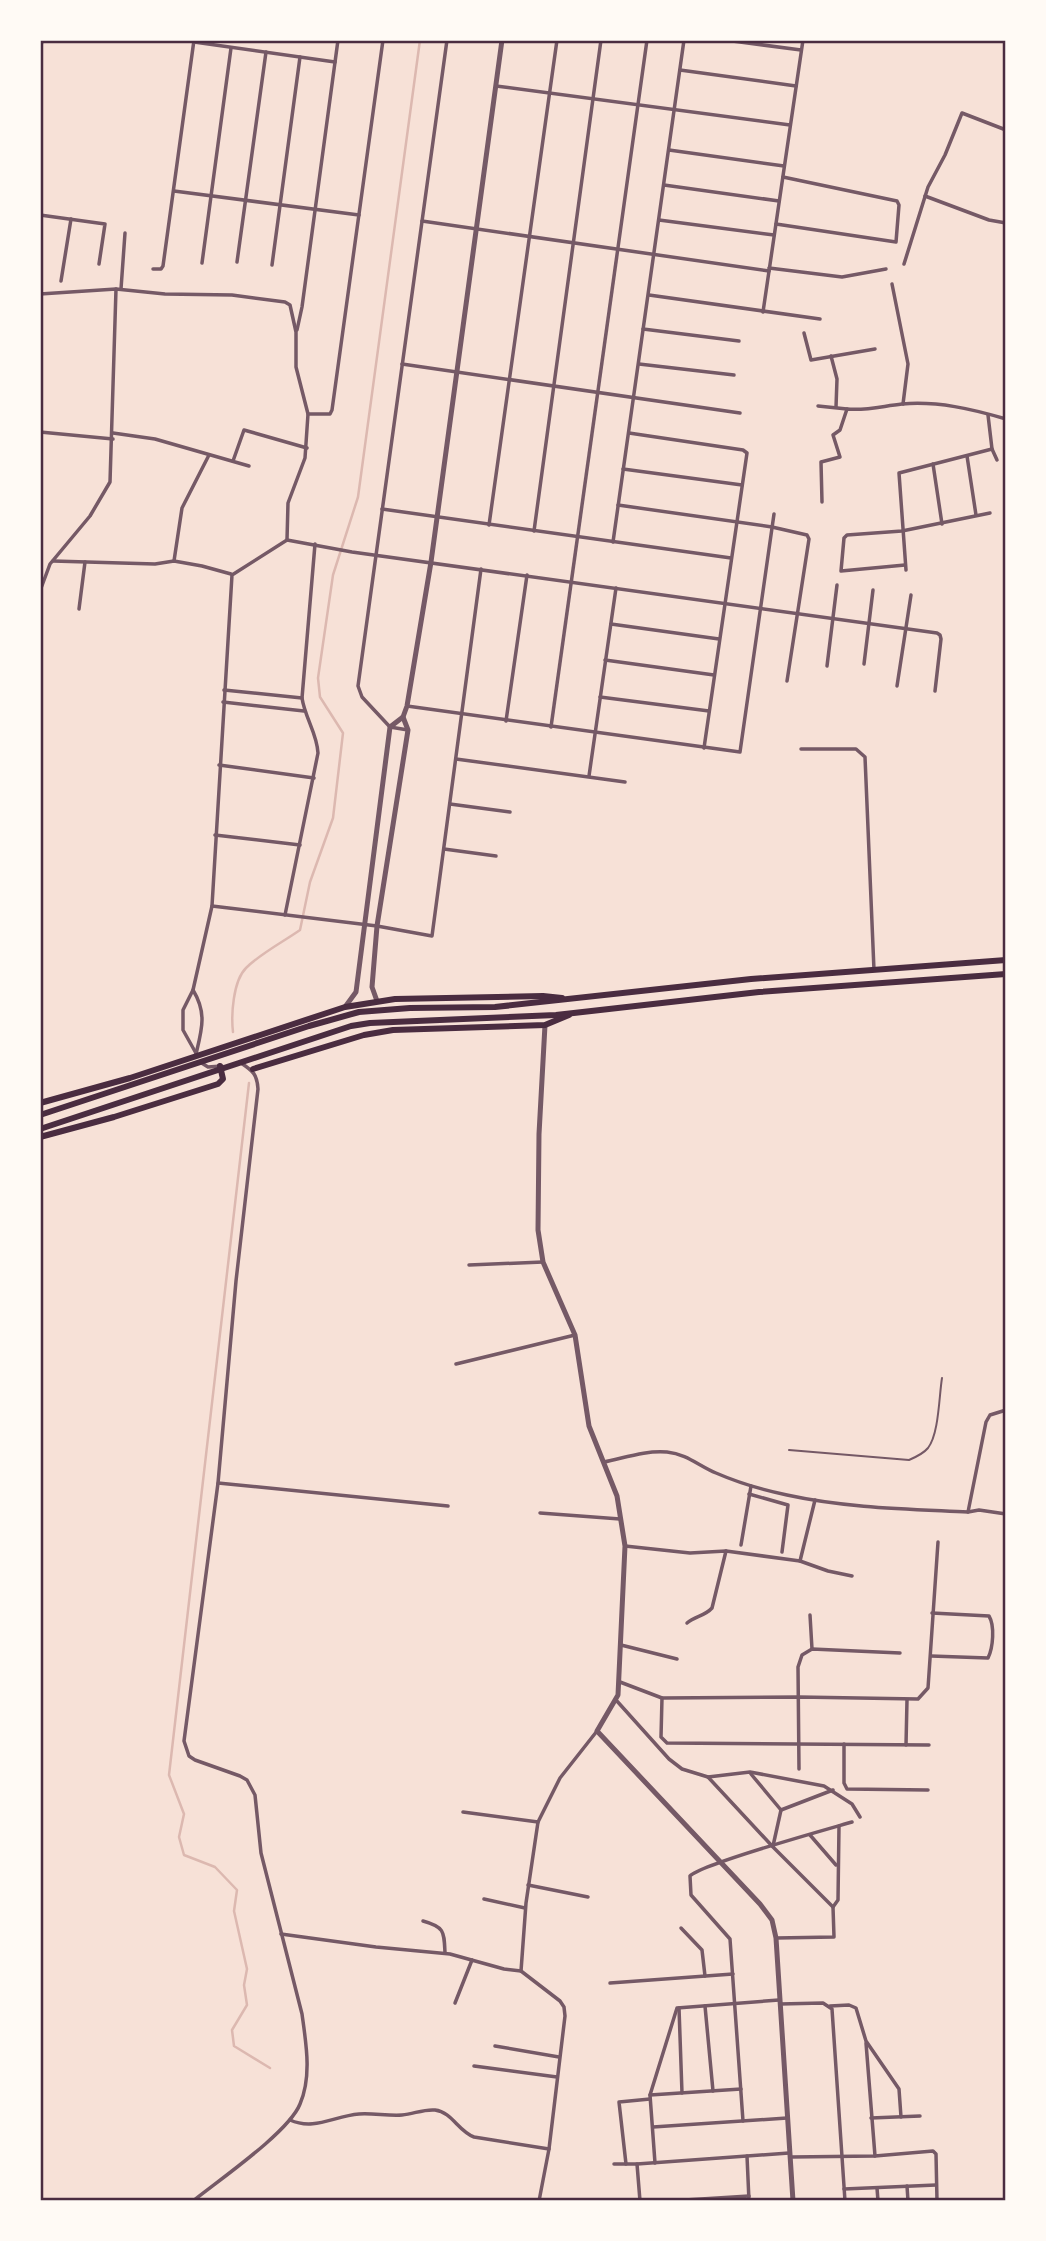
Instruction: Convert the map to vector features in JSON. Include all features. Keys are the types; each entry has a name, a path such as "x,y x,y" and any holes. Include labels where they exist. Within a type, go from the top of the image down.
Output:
{"highway":[{"path":"40,1115 335,1017 382,1009 495,1007 751,979 1006,960"},
{"path":"40,1129 351,1026 574,1013 759,992 1006,975"},
{"path":"40,1103 345,1007 377,1002 543,996 572,999"},
{"path":"253,1069 384,1031 545,1025 574,1013"},
{"path":"239,1060 237,1050 249,1039"},
{"path":"40,1137 218,1084 223,1079 220,1066"}],"street":[{"path":"40,53 42,40"},
{"path":"296,332 302,307 338,40"},
{"path":"308,415 332,414 383,40"},
{"path":"408,730 390,727 358,689 447,40"},
{"path":"345,1007 356,992 390,727 403,717 407,706 437,517 502,40"},
{"path":"489,524 557,40"},
{"path":"534,531 601,40"},
{"path":"551,727 647,40"},
{"path":"613,542 684,40"},
{"path":"725,40 801,50"},
{"path":"763,312 803,40"},
{"path":"153,268 161,269 163,266 194,41 335,62"},
{"path":"202,263 231,48"},
{"path":"237,262 266,52"},
{"path":"272,265 300,57"},
{"path":"680,70 796,86"},
{"path":"496,86 790,125"},
{"path":"904,264 925,196 962,113 1006,130"},
{"path":"668,150 785,166"},
{"path":"776,224 896,242 897,201 783,177"},
{"path":"664,185 779,201"},
{"path":"173,191 359,215"},
{"path":"925,196 989,220 1006,223"},
{"path":"40,215 105,224 99,264"},
{"path":"61,281 71,219"},
{"path":"659,220 774,236"},
{"path":"422,221 769,270 842,277 886,268"},
{"path":"40,591 53,561 90,516 110,482 119,289 125,233"},
{"path":"892,284 908,365 903,404"},
{"path":"40,294 119,289 165,295 232,295 285,302 290,305 296,332 296,367 308,415 307,448 302,469 288,503 287,540"},
{"path":"648,295 820,319"},
{"path":"643,329 739,341"},
{"path":"804,333 811,360 875,349"},
{"path":"831,356 837,379 836,407"},
{"path":"401,364 740,413"},
{"path":"638,364 734,375"},
{"path":"818,406 859,410 903,404 944,404 1006,419"},
{"path":"822,502 821,462 840,457 833,436 840,430 847,409"},
{"path":"988,415 992,449 998,460"},
{"path":"233,461 246,429 307,448"},
{"path":"40,432 113,439"},
{"path":"629,432 745,451 747,455 704,748"},
{"path":"113,433 155,439 249,467"},
{"path":"990,513 902,531 847,535 844,538 840,568 844,571 906,568 902,531 904,511 899,473 992,449"},
{"path":"174,561 182,508 209,455"},
{"path":"967,456 976,515"},
{"path":"933,464 942,524"},
{"path":"623,469 741,485"},
{"path":"618,505 772,527 809,537 787,681"},
{"path":"382,509 731,558"},
{"path":"407,706 741,751 774,514"},
{"path":"53,561 155,564 174,561 232,575 287,540 832,618 940,635 935,691"},
{"path":"285,915 318,753 317,737 304,711 302,698 315,544"},
{"path":"79,609 85,562"},
{"path":"212,906 377,926 432,936 481,569"},
{"path":"193,2201 284,2128 290,2120 299,2107 304,2092 306,2050 302,2014 261,1853 257,1804 252,1787 240,1776 189,1756 184,1741 218,1483 236,1281 258,1089 253,1069 239,1060 212,1068 205,1066 183,1030 183,1010 193,990 212,906 232,575"},
{"path":"506,721 527,575"},
{"path":"827,666 837,585"},
{"path":"589,776 615,588"},
{"path":"864,664 873,590"},
{"path":"897,686 911,595"},
{"path":"611,624 719,639"},
{"path":"605,660 714,675"},
{"path":"224,690 302,698"},
{"path":"600,697 709,711"},
{"path":"223,702 304,711"},
{"path":"377,1002 372,987 377,926 408,730 403,717"},
{"path":"801,749 856,749 865,757 874,970"},
{"path":"456,759 625,782"},
{"path":"219,765 315,778"},
{"path":"450,804 510,812"},
{"path":"215,835 300,845"},
{"path":"444,849 496,856"},
{"path":"193,990 201,1004 202,1029 197,1055"},
{"path":"521,1971 525,1908 538,1822 560,1778 597,1731 616,1700 620,1682 625,1546 617,1496 589,1426 575,1335 543,1262 538,1230 541,1074 545,1025"},
{"path":"468,1265 543,1262"},
{"path":"456,1364 575,1335"},
{"path":"968,1512 986,1422 990,1415 1006,1410"},
{"path":"604,1462 654,1451 668,1452 683,1455 715,1473 751,1486 815,1500 887,1508 968,1512 979,1510 1006,1514"},
{"path":"218,1483 448,1506"},
{"path":"741,1545 751,1486"},
{"path":"749,1494 788,1505 782,1552"},
{"path":"800,1561 815,1500"},
{"path":"540,1513 622,1519"},
{"path":"620,1682 662,1698 918,1699 925,1694 931,1656 938,1542"},
{"path":"625,1546 690,1553 726,1551 800,1561 852,1576"},
{"path":"687,1623 712,1608 726,1551"},
{"path":"931,1656 988,1658 992,1622 989,1616 932,1613"},
{"path":"810,1615 811,1649"},
{"path":"621,1645 677,1659"},
{"path":"799,1769 799,1660 802,1655 811,1649 900,1653"},
{"path":"662,1698 661,1737 667,1743 929,1745"},
{"path":"616,1700 675,1764 689,1772 708,1777 750,1772 824,1786 852,1804 860,1817"},
{"path":"906,1745 907,1700"},
{"path":"597,1731 767,1913 775,1928 793,2201"},
{"path":"844,1744 844,1783 847,1789 928,1790"},
{"path":"750,1772 781,1811"},
{"path":"708,1777 834,1907"},
{"path":"781,1811 833,1790"},
{"path":"773,1847 781,1811"},
{"path":"463,1812 538,1822"},
{"path":"743,2121 730,1938 690,1892 692,1873 852,1822"},
{"path":"776,1938 834,1937 834,1907 838,1900 839,1826"},
{"path":"810,1835 837,1866"},
{"path":"528,1885 588,1898"},
{"path":"484,1899 525,1908"},
{"path":"423,1921 441,1928 445,1953"},
{"path":"681,1928 702,1950 705,1976"},
{"path":"281,1934 445,1953 472,1959 504,1969 521,1971 560,2001 564,2007 557,2077 549,2149 539,2201"},
{"path":"455,2004 472,1959"},
{"path":"610,1983 733,1974"},
{"path":"679,2007 779,2002 856,2007 866,2041 875,2156"},
{"path":"705,2006 713,2091"},
{"path":"829,2006 832,2011 845,2201"},
{"path":"655,2163 650,2097 679,2007"},
{"path":"679,2007 682,2093"},
{"path":"866,2041 899,2089 901,2117"},
{"path":"495,2046 559,2057"},
{"path":"474,2066 557,2077"},
{"path":"626,2164 619,2102 682,2093 741,2089"},
{"path":"290,2120 310,2125 359,2114 398,2115 438,2110 447,2114 464,2133 474,2137 549,2149"},
{"path":"872,2118 920,2116"},
{"path":"652,2127 787,2118"},
{"path":"614,2164 747,2156 875,2156 935,2152 937,2201"},
{"path":"669,2201 749,2198 747,2156"},
{"path":"638,2164 640,2201"},
{"path":"844,2189 936,2185"},
{"path":"907,2186 908,2201"},
{"path":"877,2188 878,2201"}],"lane":[{"path":"789,1450 909,1460 928,1449 934,1436 942,1378"}],"waterway":[{"path":"233,1032 234,998 242,974 258,957 300,930 310,882 333,818 343,733 320,697 318,678 333,575 358,497 420,40"},
{"path":"249,1083 169,1775 184,1814 179,1837 184,1855 215,1867 237,1890 234,1911 247,1969 244,1985 247,2005 232,2030 234,2046 270,2068"}]}
